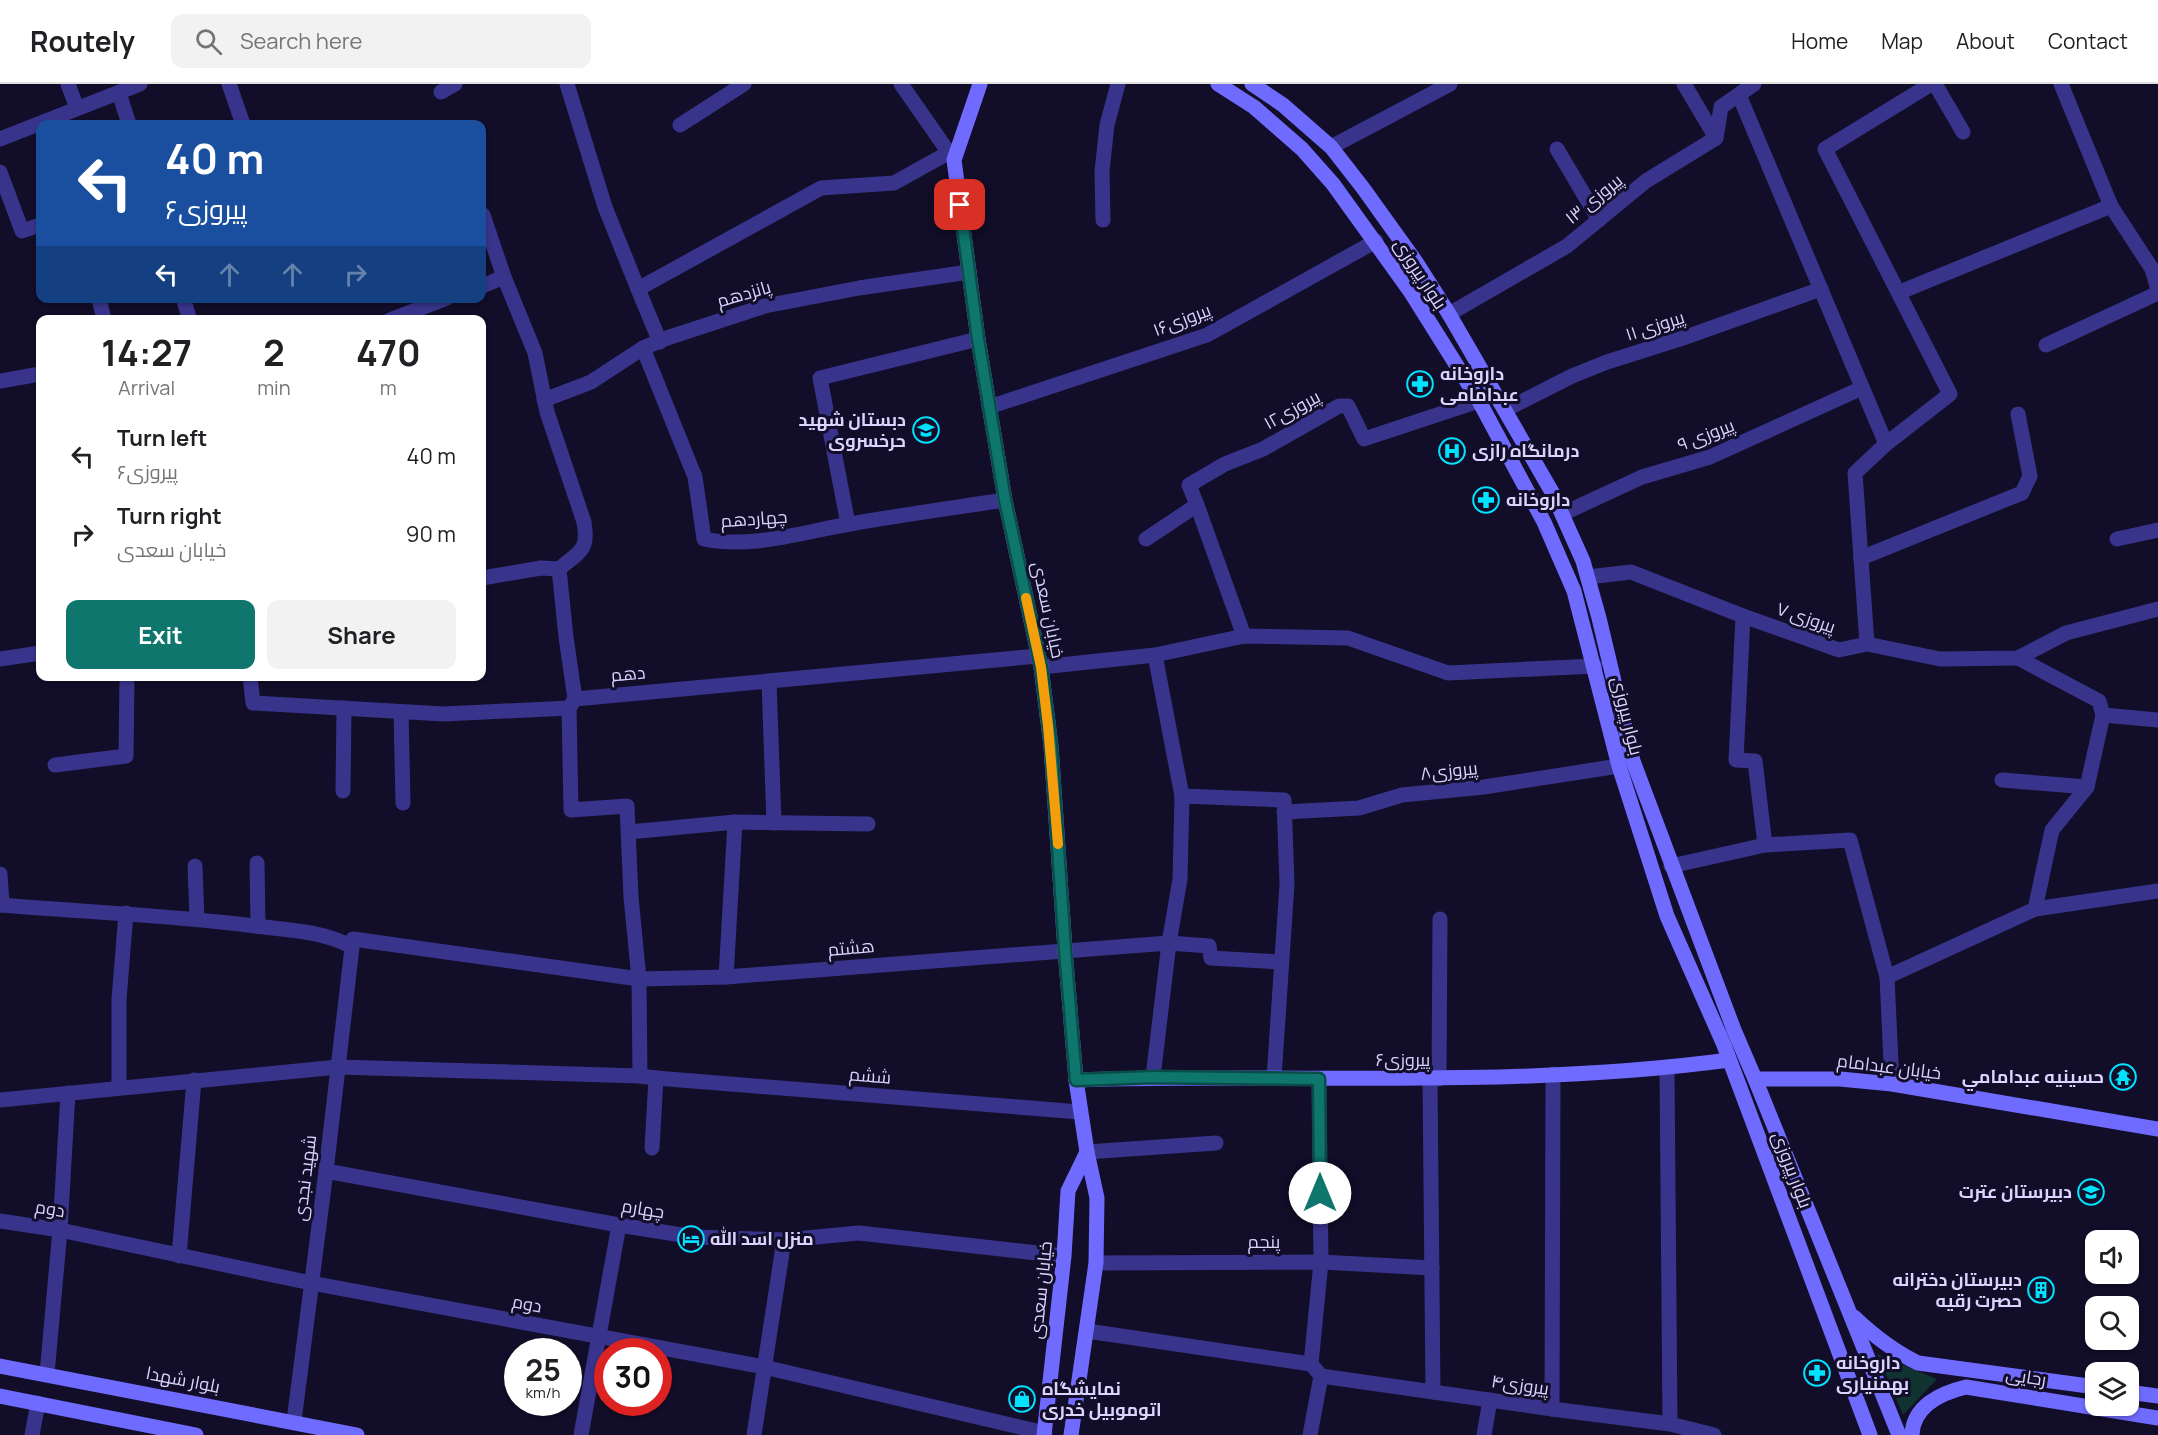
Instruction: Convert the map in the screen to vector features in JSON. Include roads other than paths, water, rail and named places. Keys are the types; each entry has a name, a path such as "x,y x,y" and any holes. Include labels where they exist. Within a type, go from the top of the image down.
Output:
{"street":[{"path":"68,84 77,108"},
{"path":"47,120 140,84"},
{"path":"229,84 242,120"},
{"path":"441,92 455,84"},
{"path":"567,84 605,207 660,342"},
{"path":"680,125 744,84"},
{"path":"638,289 820,188 894,183 951,156 901,84"},
{"name":"خیابان سعدی","path":"980,84 951,156 989,407 1005,500 1039,661 1051,746 1076,1080 1097,1198 1096,1263 1071,1435"},
{"path":"1103,220 1102,171 1107,125 1118,84"},
{"name":"بلوار پیروزی","path":"1218,84 1254,107 1302,149 1333,184 1376,241 1479,400 1544,522 1574,591 1619,766 1666,916 1729,1060 1870,1435"},
{"name":"بلوار پیروزی","path":"1252,84 1282,105 1331,147 1363,188 1409,252 1449,314 1552,492 1583,561 1633,761 1671,866 1734,1030 1899,1435"},
{"path":"1331,147 1450,84"},
{"path":"1684,84 1716,138"},
{"path":"1716,138 1721,107 1754,84"},
{"path":"1867,644 1855,472 1886,444 1950,394 1825,148 1933,84 1963,132"},
{"path":"2046,345 2158,292 2155,267 2111,206 2061,84"},
{"path":"119,93 128,120"},
{"path":"1739,94 1886,444"},
{"path":"0,139 36,125"},
{"name":"پیروزی ۱۳","path":"1449,314 1567,246 1646,181 1716,138"},
{"path":"1557,149 1599,220"},
{"path":"0,172 22,231 36,226"},
{"path":"1900,292 2111,206"},
{"path":"486,224 534,353 544,400 584,522 587,538 583,548 559,569 541,568 486,577"},
{"name":"پیروزی۱۶","path":"989,407 1207,335 1376,241"},
{"name":"پانزدهم","path":"544,400 591,382 643,348 765,306 859,288 969,272"},
{"path":"486,284 504,277"},
{"name":"پیروزی ۱۱","path":"1504,410 1572,376 1607,362 1686,337 1821,289"},
{"path":"403,315 434,303"},
{"path":"848,524 820,378 978,339"},
{"name":"چهاردهم","path":"643,348 695,477 704,539 718,542 779,539 848,524 1005,500"},
{"path":"0,381 36,375"},
{"name":"پیروزی ۹","path":"1562,514 1642,477 1710,457 1862,388"},
{"name":"پیروزی۱۲","path":"1197,505 1189,484 1225,464 1263,449 1339,406 1348,406 1364,439 1479,400"},
{"path":"1860,558 2022,493 2030,476 2018,414"},
{"path":"1146,539 1197,505 1244,636"},
{"path":"2117,539 2158,530"},
{"path":"559,569 572,704 571,810 627,806 631,897 648,1077 652,1148"},
{"name":"پیروزی ۷","path":"1588,577 1631,572 1743,616 1839,650 1867,644 1940,659 2018,658"},
{"path":"2018,658 2066,633 2158,609"},
{"path":"1743,616 1736,760 1755,761 1765,845"},
{"name":"دهم","path":"251,681 253,703 444,714 572,704 769,681 1039,661 1155,655 1244,636 1348,638 1448,673 1595,666"},
{"path":"0,659 36,654"},
{"path":"1153,1077 1169,943 1180,879 1182,796 1155,655"},
{"path":"2018,658 2099,701 2103,715 2087,787 2052,830 2035,909"},
{"path":"55,765 126,756 127,681"},
{"path":"769,681 774,823"},
{"path":"343,791 344,708"},
{"path":"401,712 403,803"},
{"path":"2103,715 2158,720"},
{"name":"پیروزی۸","path":"1284,812 1359,808 1402,795 1484,787 1619,766"},
{"path":"2002,780 2087,787"},
{"path":"1182,796 1284,800 1287,884 1274,1078"},
{"path":"628,832 735,822 868,824"},
{"path":"726,977 735,822"},
{"path":"1671,866 1765,845 1850,840 1887,977 1892,1084"},
{"path":"257,863 258,926"},
{"path":"195,866 197,919"},
{"path":"0,874 1,905"},
{"path":"1887,977 2035,909 2158,891"},
{"name":"هشتم","path":"1,905 126,913 258,926 353,943 639,979 726,977 1169,943 1209,946 1210,958 1281,962"},
{"path":"1666,916 1687,909"},
{"path":"119,1088 119,999 126,913"},
{"path":"1433,1392 1432,1268 1440,919"},
{"name":"شهید نجدی","path":"294,1421 327,1171 353,943"},
{"name":"پیروزی۶","path":"1076,1080 1153,1077 1435,1079 1667,1069 1729,1060"},
{"name":"ششم","path":"0,1100 338,1067 648,1077 1080,1112"},
{"path":"1667,1069 1670,1424"},
{"path":"1552,1409 1553,1074"},
{"path":"1310,1435 1316,1370 1321,1262 1319,1079"},
{"name":"خیابان عبدامام","path":"1755,1079 1840,1079 1892,1084 2158,1129"},
{"path":"178,1256 194,1080"},
{"path":"46,1374 60,1230 68,1093"},
{"path":"1087,1152 1216,1143"},
{"name":"خیابان سعدی","path":"1044,1434 1065,1256 1068,1191 1087,1152"},
{"name":"چهارم","path":"327,1171 694,1237 784,1240 859,1233 1065,1256"},
{"name":"دوم","path":"0,1221 60,1230 311,1283 764,1367 1044,1434"},
{"path":"581,1435 619,1225"},
{"path":"754,1435 784,1240"},
{"name":"پنجم","path":"1096,1263 1321,1262 1432,1268"},
{"name":"رجایی","path":"1850,1313 1875,1338 1918,1363 2085,1386"},
{"name":"پیروزی۴","path":"1087,1331 1433,1392 1670,1424 1714,1435"},
{"name":"بلوار شهدا","path":"0,1366 357,1435"},
{"path":"2039,1399 2044,1380"},
{"name":"رجایی","path":"1912,1435 1915,1420 1925,1406 1939,1395 1966,1387 2158,1418"},
{"path":"2139,1393 2158,1396"},
{"path":"0,1396 188,1434"},
{"path":"1484,1435 1490,1400"},
{"path":"32,1435 38,1403"}],"place":[{"name":"داروخانه عبدامامی","path":"1420,384"},
{"name":"دبستان شهید حرخسروی","path":"926,430"},
{"name":"درمانگاه رازی","path":"1452,451"},
{"name":"داروخانه","path":"1486,500"},
{"name":"حسينيه عبدامامي","path":"2123,1077"},
{"name":"دبیرستان عترت","path":"2091,1192"},
{"name":"منزل اسد الله","path":"691,1239"},
{"name":"دبیرستان دخترانه حصرت رقیه","path":"2041,1290"},
{"name":"داروخانه بهمنیاری","path":"1817,1373"},
{"name":"نمایشگاه اتوموبیل خدری","path":"1022,1399"}]}
